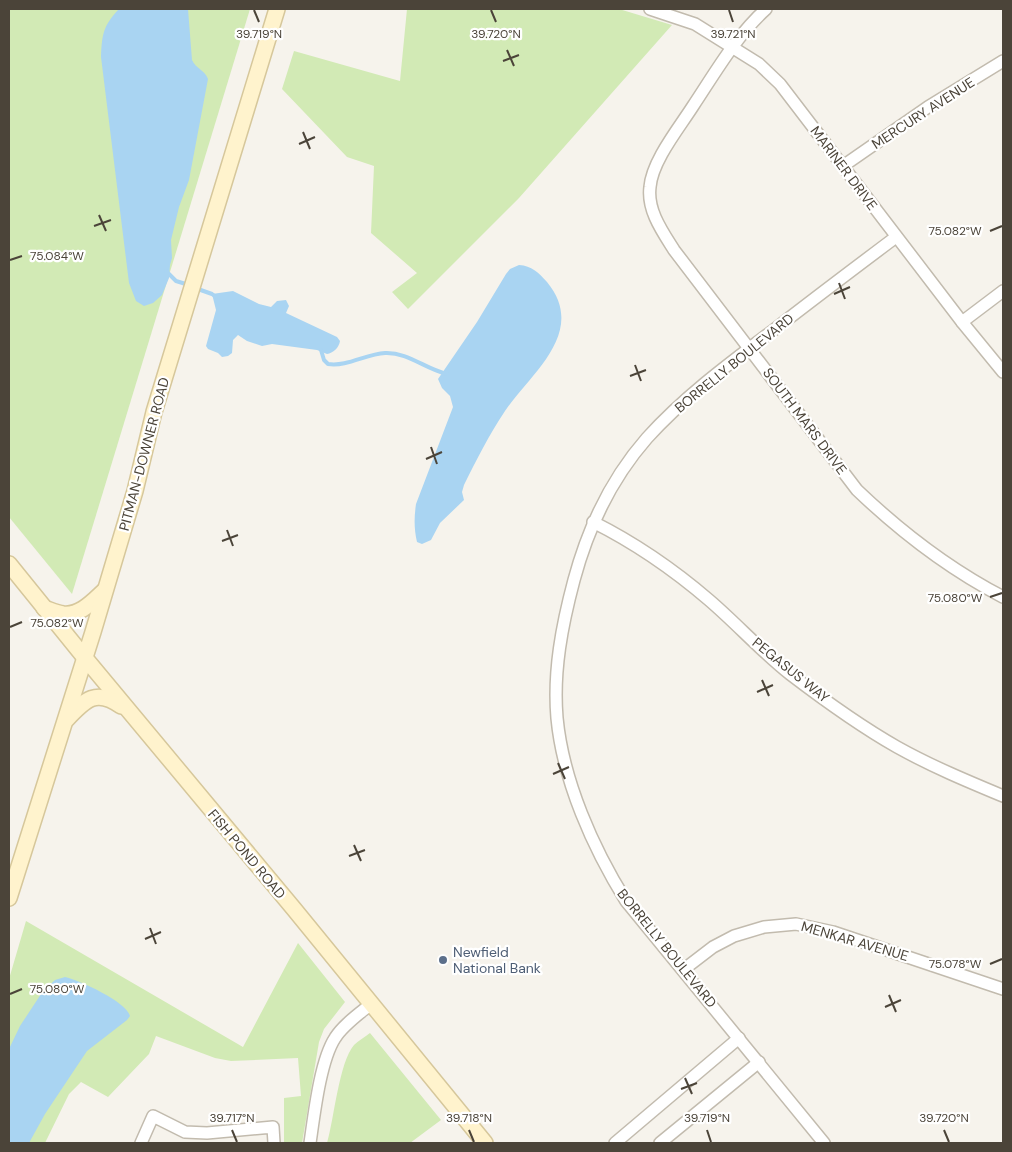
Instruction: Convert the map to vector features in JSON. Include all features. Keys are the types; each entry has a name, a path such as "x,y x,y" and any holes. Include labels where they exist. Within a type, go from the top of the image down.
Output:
{"street":[{"name":"PITMAN-DOWNER ROAD","path":"9,898 135,491 154,412 277,9"},
{"name":"MARINER DRIVE","path":"650,9 696,24 759,64 780,84 896,237 1003,372"},
{"name":"SOUTH MARS DRIVE","path":"766,9 732,46 668,145 654,171 649,187 651,205 659,227 674,250 857,490 914,540 979,585 1003,597"},
{"name":"MERCURY AVENUE","path":"843,166 928,107 1003,61"},
{"name":"BORRELLY BOULEVARD","path":"824,1143 626,901 611,877 594,844 578,803 564,755 557,718 559,646 579,561 593,522 620,474 646,440 674,410 708,380 896,237"},
{"path":"962,322 1003,291"},
{"name":"PEGASUS WAY","path":"593,522 612,531 679,574 790,674 849,716 896,746 955,776 1003,796"},
{"name":"FISH POND ROAD","path":"9,564 84,658 485,1143"},
{"path":"44,608 64,614 76,612 86,608 105,589"},
{"path":"65,721 85,701 103,696 116,702 128,711"},
{"name":"MENKAR AVENUE","path":"683,970 713,947 734,936 764,926 796,924 834,932 1003,989"},
{"path":"310,1143 328,1051 341,1030 371,1004"},
{"path":"615,1143 738,1038"},
{"path":"660,1143 759,1062"},
{"path":"141,1143 153,1116 185,1132 207,1134 273,1127 274,1143"}],"green space":[{"path":"9,9 250,9 72,594 9,517"},
{"path":"407,9 619,9 672,25 519,198 408,309 392,292 417,273 371,233 374,166 347,157 282,89 294,51 400,81"},
{"path":"26,921 243,1047 298,943 345,1002 324,1029 319,1042 302,1143 284,1143 284,1098 301,1096 298,1058 231,1061 215,1058 156,1036 149,1054 108,1097 81,1082 69,1094 45,1143 9,1143 9,979"},
{"path":"370,1033 441,1120 410,1143 327,1143 344,1064 354,1045"}],"water":[{"path":"119,9 188,9 192,60 208,79 189,180 179,207 171,240 172,258 169,278 162,295 153,303 144,306 136,301 129,283 101,57 104,31"},
{"path":"519,265 538,272 547,282 558,300 561,318 559,335 541,367 505,411 488,438 464,485 462,492 464,500 440,523 431,540 422,544 417,542 415,533 416,504 453,407 450,396 442,388 438,379 477,322 506,274 510,269"},
{"path":"233,291 259,304 271,307 277,301 286,300 289,306 286,313 337,337 340,341 337,348 327,354 317,350 272,344 262,346 247,341 238,335 233,340 232,353 222,357 206,346 216,310 212,294"},
{"path":"65,977 81,982 112,998 127,1010 130,1016 87,1051 45,1114 29,1143 9,1143 9,1049 20,1026 43,991 55,980"}],"waterway":[{"path":"166,271 176,281 189,285"},
{"path":"195,288 216,297"},
{"path":"321,350 324,360 328,364 342,364 378,354 393,353 447,374"}],"place":[{"name":"Newfield National Bank","path":"443,960"}]}
